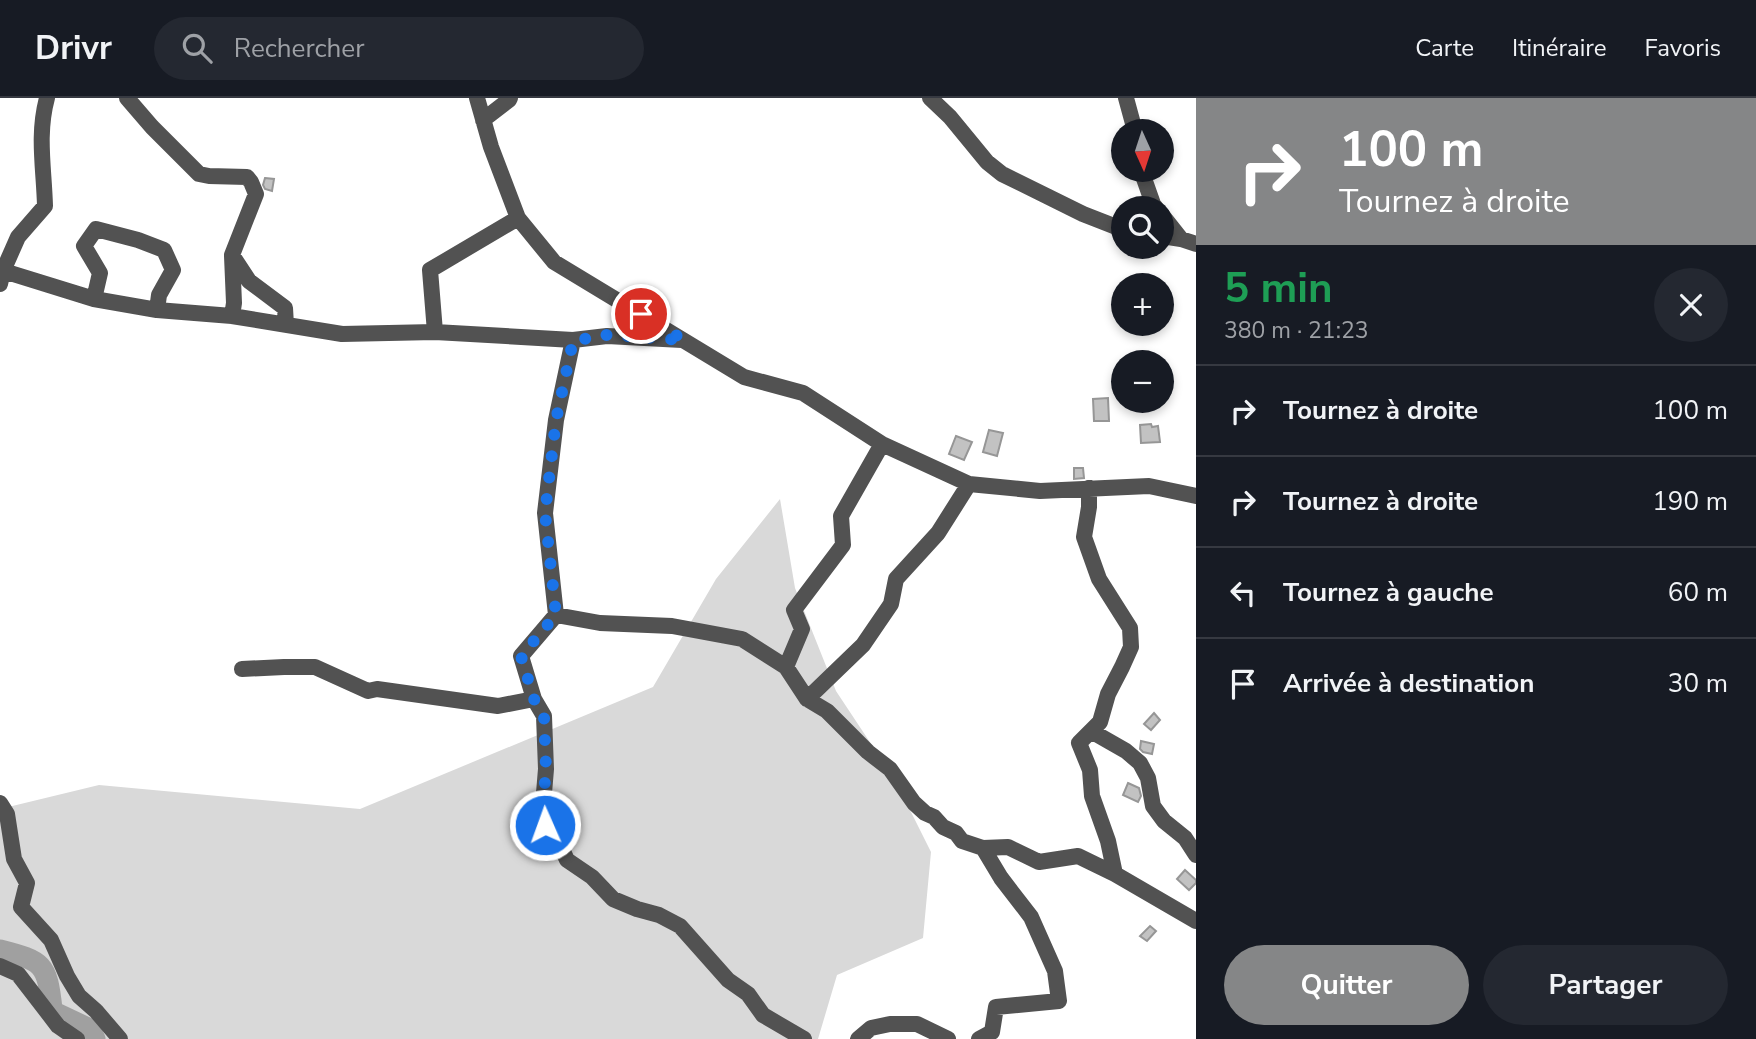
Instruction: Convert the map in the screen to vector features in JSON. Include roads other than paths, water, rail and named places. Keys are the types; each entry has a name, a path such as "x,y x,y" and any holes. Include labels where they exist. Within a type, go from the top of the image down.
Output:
{"street":[{"path":"47,98 41,138 45,206 18,237 1,275 93,299 158,310 232,316 342,334 435,332 573,341 607,335 684,340"},
{"path":"127,98 200,174 247,177 251,182 256,194 232,255 232,316"},
{"path":"477,98 491,147 518,218 554,262 744,377 803,393 882,444 969,484 1040,491 1149,486 1196,496"},
{"path":"483,120 510,98"},
{"path":"930,98 950,117 987,162 1002,174 1111,225"},
{"path":"1126,98 1132,119"},
{"path":"435,332 430,270 518,218"},
{"path":"1174,227 1188,242"},
{"path":"93,299 100,273 85,246 96,229 164,250 173,270 159,295 158,310"},
{"path":"232,255 249,281 285,308 286,325"},
{"path":"573,341 556,420 545,513 556,615 521,656 534,699 544,716 544,793 549,813 545,825 556,836 567,860 592,877 613,899 659,915 680,926 728,980 748,994 763,1015 804,1039"},
{"path":"786,667 802,629 794,610 843,545 841,516 882,444"},
{"path":"807,699 863,645 891,604 896,579 938,533 969,484"},
{"path":"1089,488 1084,537 1099,579 1130,628 1130,647 1108,694 1100,722 1079,743 1090,771 1092,796 1108,841 1115,874"},
{"path":"556,615 600,623 672,626 742,639 786,667 807,699 827,711 868,752 891,769 914,803 943,827 956,833 962,841 983,848 1008,847 1039,862 1078,856 1196,921"},
{"path":"242,669 315,667 368,691 377,689 498,706 534,699"},
{"path":"1091,731 1126,751 1140,763 1148,778 1153,806 1164,821 1185,838 1196,855"},
{"path":"0,803 7,814 14,859 27,883 22,907 51,940 79,996 120,1039"},
{"path":"979,1039 992,1032 996,1007 1059,1001 1055,971 1031,917 1001,878 983,848"},
{"path":"0,966 18,974 58,1026 77,1039"},
{"path":"858,1039 871,1028 890,1024 918,1024 948,1039"}],"waterway":[{"path":"0,950 26,957 40,966 48,982 54,1012 90,1029 95,1039"}]}
